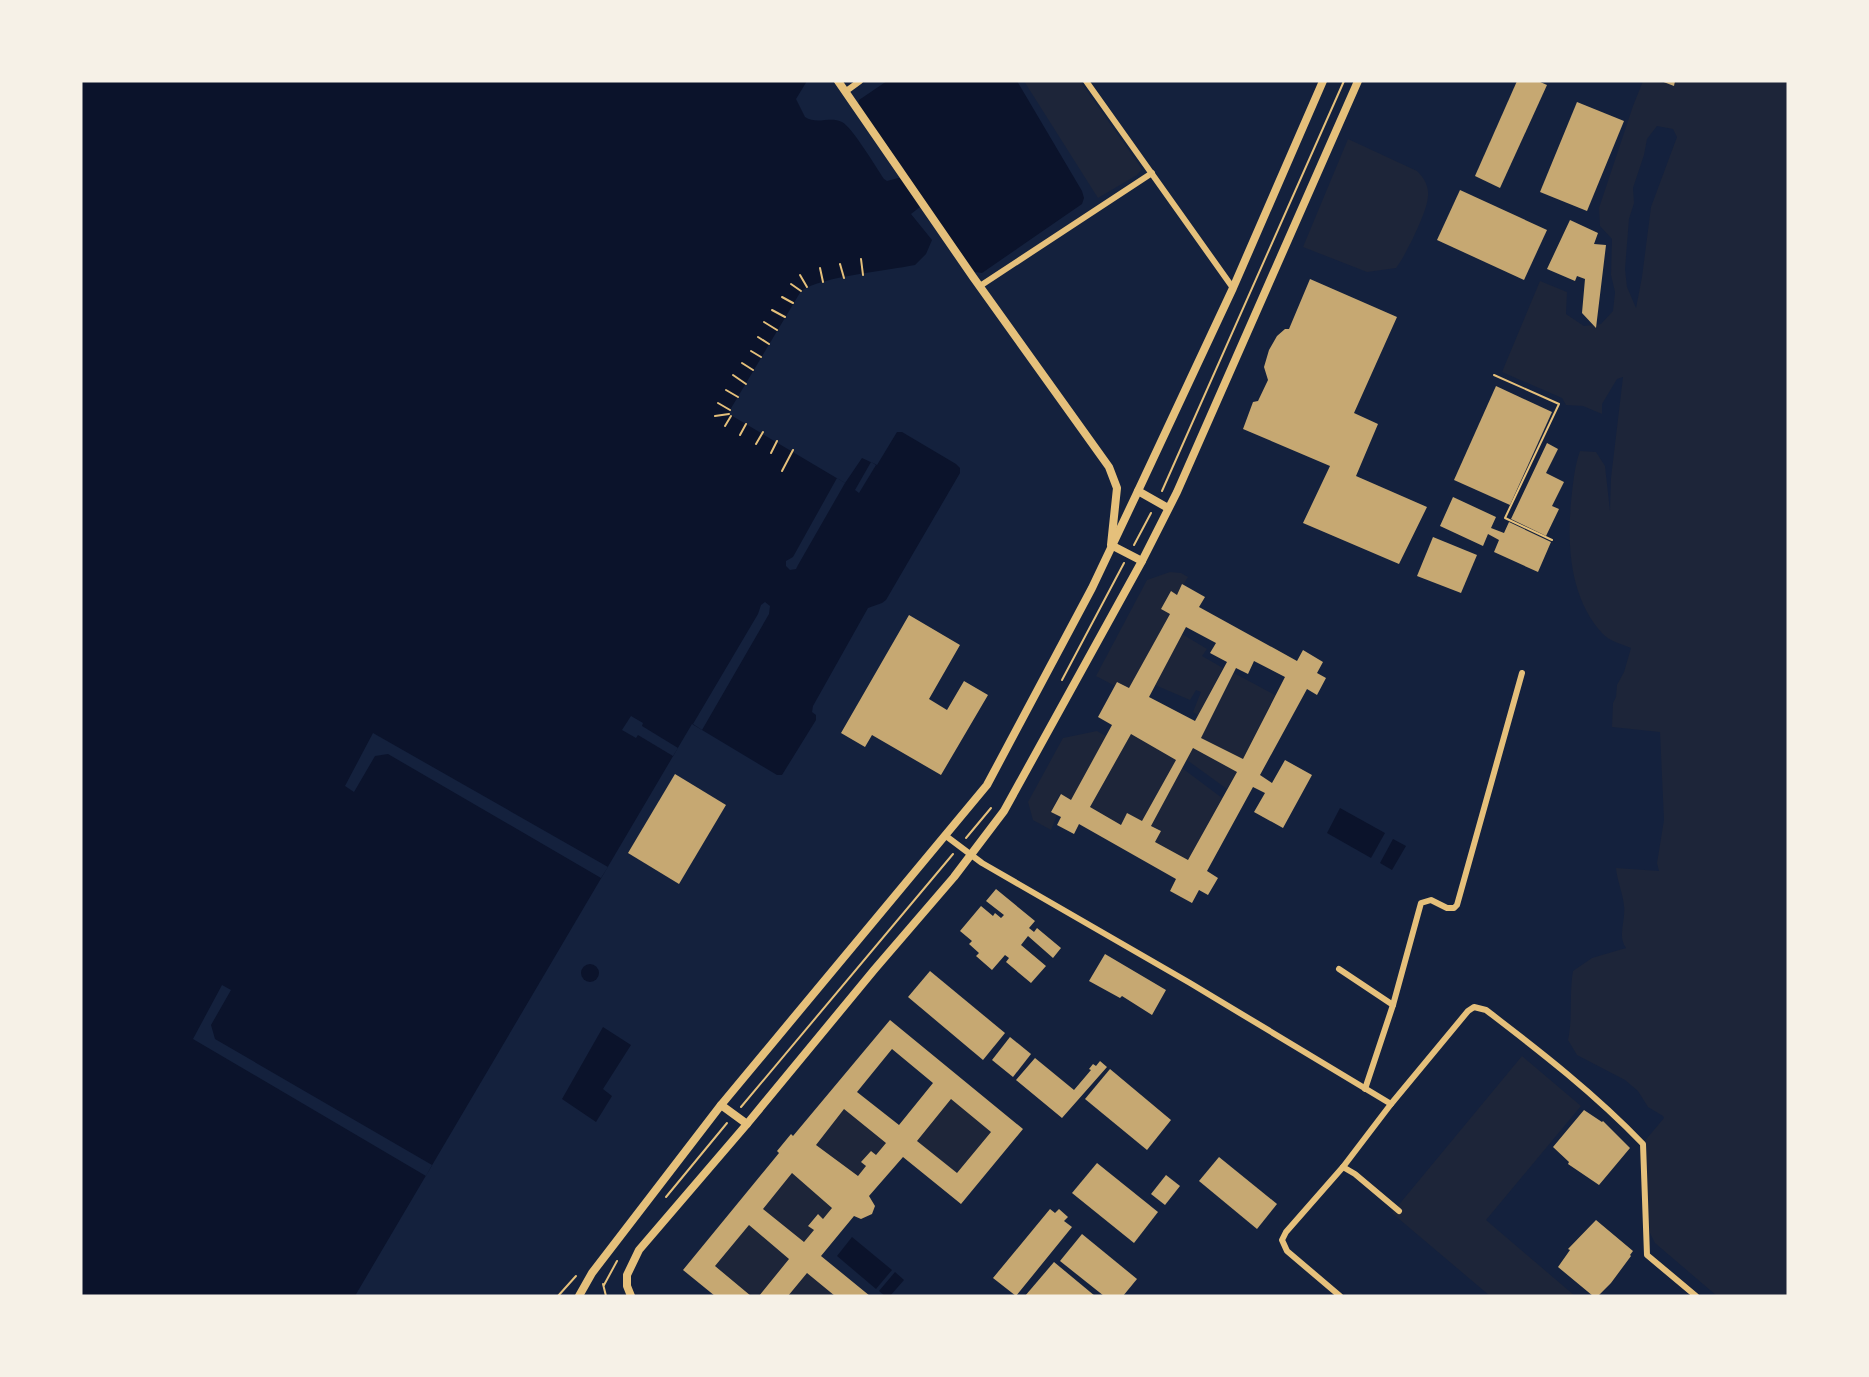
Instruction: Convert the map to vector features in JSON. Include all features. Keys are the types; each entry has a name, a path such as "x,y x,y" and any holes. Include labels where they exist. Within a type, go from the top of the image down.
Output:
{"street":[{"path":"838,81 973,277 1109,468 1117,489 1112,545"},
{"path":"847,95 860,81"},
{"path":"1086,81 1233,288"},
{"path":"579,1296 599,1264 721,1105 987,785 1092,588 1233,288 1323,81"},
{"path":"631,1296 627,1286 627,1275 639,1250 970,856 1004,811 1142,561 1168,508 1228,379 1358,81"},
{"path":"980,286 1152,173"},
{"path":"1138,491 1168,508"},
{"path":"1112,545 1142,561"},
{"path":"1365,1089 1393,1005 1421,903 1431,900 1447,908 1454,908 1458,902 1522,673"},
{"path":"946,836 970,856 1190,983 1390,1104"},
{"path":"1339,969 1393,1005"},
{"path":"1340,1296 1287,1251 1282,1240 1286,1232 1343,1167 1390,1104 1468,1011 1474,1007 1486,1010 1554,1062 1611,1112 1643,1144 1647,1255 1696,1296"},
{"path":"721,1105 747,1124"},
{"path":"1343,1167 1355,1174 1399,1211"}],"path":[{"path":"1059,687 1157,502 1344,81"},
{"path":"861,259 863,274"},
{"path":"840,264 844,278"},
{"path":"820,268 823,282"},
{"path":"800,275 807,286"},
{"path":"791,284 801,291"},
{"path":"782,297 793,303"},
{"path":"772,310 785,317"},
{"path":"764,322 777,330"},
{"path":"758,337 769,344"},
{"path":"751,351 761,357"},
{"path":"742,363 753,370"},
{"path":"733,375 746,384"},
{"path":"1494,375 1559,404 1505,518 1552,540"},
{"path":"726,390 738,397"},
{"path":"718,403 730,413"},
{"path":"716,416 730,413"},
{"path":"724,426 730,413"},
{"path":"740,435 746,424"},
{"path":"756,444 763,432"},
{"path":"771,453 777,441"},
{"path":"782,471 793,450"},
{"path":"661,1203 993,806"},
{"path":"604,1285 619,1256"}],"shaded area":[{"path":"81,81 807,81 796,99 805,117 814,120 837,120 846,125 887,181 902,177 904,169 858,106 859,100 887,81 1017,81 1084,198 1082,204 982,273 975,272 925,203 911,214 932,240 926,254 915,265 824,281 801,291 729,414 845,483 862,458 877,465 897,432 902,432 956,464 960,468 960,473 886,600 868,608 813,706 812,712 816,715 816,720 782,775 777,775 692,724 355,1296 81,1296"},
{"path":"1024,81 1080,81 1142,169 1137,175 1098,198"},
{"path":"1643,81 1788,81 1788,1296 1717,1296 1655,1243 1650,1233 1643,1143 1664,1118 1648,1107 1638,1091 1625,1080 1577,1055 1568,1040 1573,971 1592,958 1626,948 1622,938 1623,901 1616,868 1659,871 1657,863 1664,820 1660,732 1612,727 1613,703 1617,685 1624,672 1631,648 1608,638 1591,619 1577,588 1571,554 1571,502 1580,451 1596,452 1605,466 1610,511 1611,478 1623,377 1617,379 1602,404 1602,414 1583,406 1566,405 1562,398 1502,372 1540,281 1567,292 1566,314 1584,326 1601,324 1613,311 1615,292 1611,275 1612,239 1600,226 1599,208","holes":["1657,126 1673,129 1677,137 1651,207 1636,308 1627,287 1625,269 1629,219 1634,203 1633,188 1647,139"]},
{"path":"1348,139 1417,171 1427,186 1428,196 1424,212 1396,268 1367,272 1303,247"},
{"path":"1170,572 1181,573 1188,577 1177,595 1170,592 1161,609 1170,614 1129,688 1117,682 1115,686 1096,676 1147,580"},
{"path":"1182,634 1207,649 1202,656 1223,668 1198,715 1193,712 1201,692 1196,690 1190,700 1155,685"},
{"path":"1234,673 1275,695 1243,759 1201,738"},
{"path":"1097,731 1106,736 1071,800 1060,794 1051,811 1057,815 1051,830 1033,820 1028,802 1063,738"},
{"path":"1131,734 1176,760 1142,821 1127,814 1121,825 1090,807"},
{"path":"1193,748 1237,772 1227,789 1187,760"},
{"path":"1182,768 1222,798 1188,860 1155,842 1161,831 1151,826"},
{"path":"1340,808 1385,833 1371,858 1327,833"},
{"path":"1393,839 1406,846 1392,870 1380,863"},
{"path":"590,964 596,967 599,973 596,979 590,982 584,979 581,973 584,967"},
{"path":"603,1027 631,1045 603,1089 612,1096 596,1122 562,1099"},
{"path":"1522,1056 1581,1106 1486,1220 1575,1296 1490,1296 1392,1213"},
{"path":"951,1099 991,1132 957,1173 917,1141"},
{"path":"844,1109 886,1143 876,1155 871,1151 862,1162 866,1166 858,1176 816,1145"},
{"path":"792,1173 832,1208 823,1219 817,1214 808,1225 814,1230 804,1242 763,1209"},
{"path":"749,1225 789,1259 759,1296 751,1296 715,1266"},
{"path":"852,1237 892,1270 876,1289 837,1256"},
{"path":"895,1272 904,1280 890,1296 885,1296 879,1291"},
{"path":"807,1273 835,1296 788,1296"}],"pier":[{"path":"871,462 876,465 859,493 855,490"},
{"path":"837,478 845,483 796,569 790,570 786,566 786,561 793,557"},
{"path":"765,602 770,606 769,614 702,730 693,724 758,614 761,605"},
{"path":"631,716 643,723 642,726 678,748 673,756 638,735 636,738 622,730"},
{"path":"373,733 608,867 601,878 388,754 375,756 354,792 345,786"},
{"path":"222,985 231,990 211,1025 215,1039 432,1165 426,1176 193,1039"}],"building":[{"path":"1517,81 1538,81 1547,85 1500,188 1475,176"},
{"path":"1661,81 1675,81 1674,86"},
{"path":"1577,102 1624,121 1587,211 1540,192"},
{"path":"1460,190 1547,230 1524,280 1437,240"},
{"path":"1570,220 1598,233 1594,244 1606,245 1596,328 1582,313 1585,279 1577,276 1575,281 1547,269"},
{"path":"1310,279 1397,317 1354,413 1378,424 1356,476 1427,507 1399,564 1303,523 1330,466 1243,429 1253,402 1258,401 1268,380 1264,367 1269,350 1277,336 1285,329 1289,329"},
{"path":"1496,386 1552,412 1510,505 1454,480"},
{"path":"1547,443 1558,449 1546,473 1564,482 1552,506 1559,509 1546,536 1511,519"},
{"path":"1453,497 1496,517 1491,528 1504,533 1509,522 1551,542 1538,572 1494,552 1499,540 1488,534 1483,546 1440,526"},
{"path":"1433,537 1477,555 1461,593 1417,576"},
{"path":"1182,584 1205,597 1199,607 1297,661 1303,650 1323,662 1317,673 1326,678 1317,695 1307,689 1260,775 1272,783 1285,760 1312,775 1283,828 1254,812 1265,793 1253,787 1207,871 1218,878 1208,895 1199,890 1192,903 1170,891 1176,879 1079,824 1074,834 1057,825 1061,817 1051,812 1061,794 1071,800 1112,725 1098,717 1117,682 1129,688 1170,614 1161,609 1171,591 1177,595","holes":["1186,627 1216,643 1210,653 1227,662 1195,721 1149,697","1254,661 1285,677 1243,759 1201,738 1236,668 1248,674","1131,734 1176,760 1142,821 1127,813 1121,825 1090,807","1193,748 1237,772 1188,860 1155,842 1161,831 1151,826"]},
{"path":"909,615 960,645 929,699 947,710 964,681 988,695 941,775 872,735 865,747 841,733"},
{"path":"675,774 726,805 679,884 628,853"},
{"path":"996,889 1035,921 1029,928 1034,932 1037,928 1061,948 1053,958 1028,936 1021,945 1046,966 1031,983 1006,962 1009,958 1005,955 992,970 976,956 979,953 969,944 972,941 960,931 981,906 993,916 995,913 1001,918 1004,915 986,901"},
{"path":"1105,954 1166,990 1152,1015 1122,996 1120,998 1089,981"},
{"path":"930,971 1005,1033 983,1060 908,997"},
{"path":"890,1020 1023,1129 961,1204 903,1157 869,1196 875,1206 872,1214 861,1219 854,1216 821,1256 870,1296 835,1296 807,1273 788,1296 759,1296 789,1259 749,1225 715,1266 751,1296 715,1296 683,1270 779,1153 777,1151 791,1134 793,1136","holes":["892,1049 933,1083 899,1125 857,1092","951,1099 991,1132 957,1173 917,1141","844,1109 886,1143 876,1155 871,1151 861,1162 866,1166 858,1176 816,1145","792,1173 832,1208 823,1219 818,1214 808,1226 814,1230 804,1242 763,1209"]},
{"path":"1010,1037 1031,1054 1013,1077 992,1060"},
{"path":"1035,1058 1074,1090 1091,1070 1089,1069 1093,1064 1096,1066 1100,1061 1107,1067 1062,1118 1016,1080"},
{"path":"1110,1069 1171,1120 1147,1150 1085,1099"},
{"path":"1584,1110 1603,1121 1630,1148 1599,1185 1568,1164 1569,1162 1553,1147"},
{"path":"1219,1157 1277,1204 1257,1229 1199,1181"},
{"path":"1097,1163 1158,1212 1134,1243 1072,1193"},
{"path":"1166,1175 1180,1186 1165,1205 1151,1194"},
{"path":"1050,1209 1055,1213 1059,1209 1068,1217 1064,1221 1072,1227 1016,1296 993,1278"},
{"path":"1596,1220 1633,1251 1611,1283 1598,1296 1593,1296 1558,1267 1570,1250 1568,1249"},
{"path":"1082,1234 1137,1279 1123,1296 1104,1296 1060,1261"},
{"path":"1054,1262 1095,1296 1025,1296"}]}
